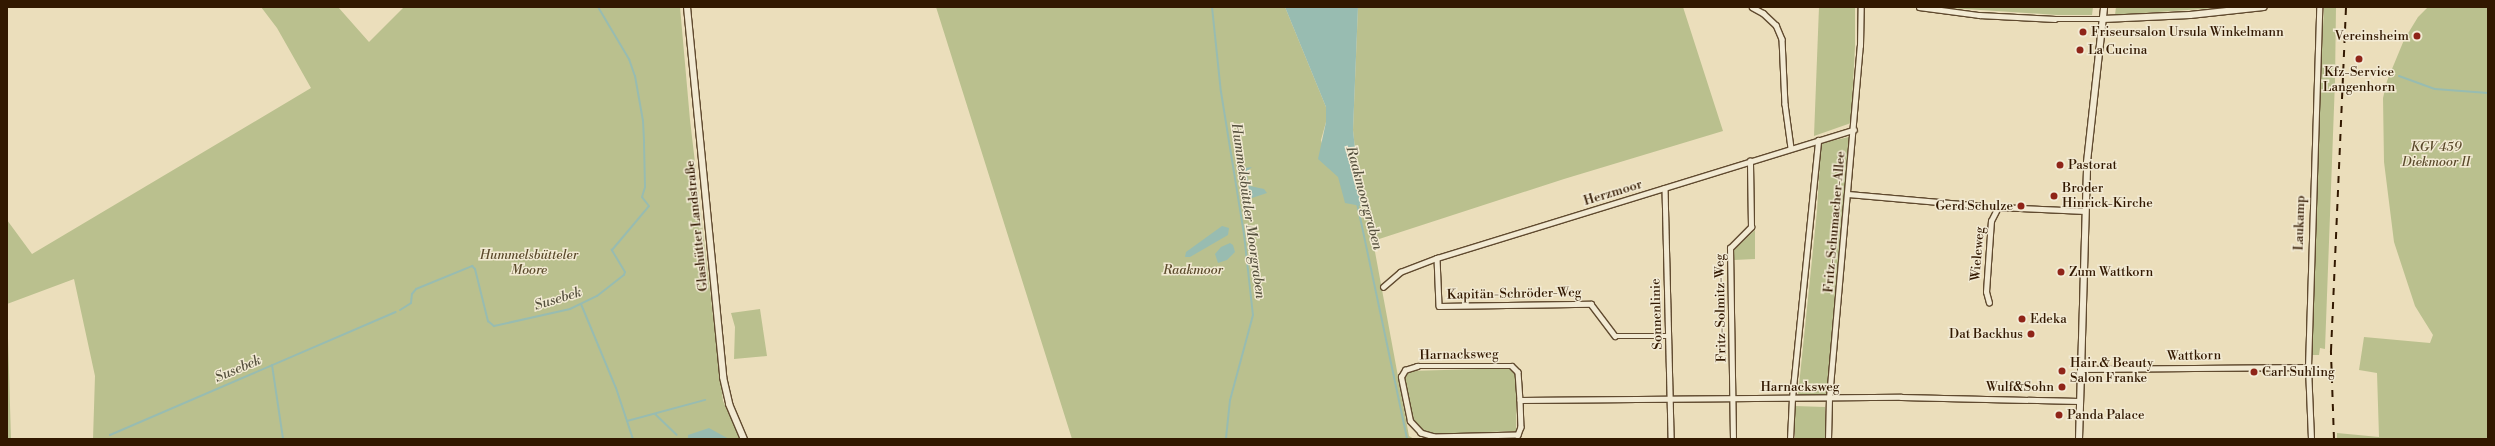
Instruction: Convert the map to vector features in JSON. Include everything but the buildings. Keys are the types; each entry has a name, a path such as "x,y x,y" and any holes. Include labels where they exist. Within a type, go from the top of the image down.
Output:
{"street":[{"name":"Glashütter Landstraße","path":"686,7 723,377 729,404 744,439"},
{"path":"1752,7 1763,13 1776,25 1782,40 1785,104 1791,148"},
{"name":"Fritz-Schumacher-Allee","path":"1828,439 1829,398 1854,130 1860,46 1860,7"},
{"path":"1919,7 1979,14 2055,19 2103,19 2190,15 2264,7"},
{"path":"2079,439 2086,211 2095,78 2104,7"},
{"name":"Laukamp","path":"2311,439 2308,367 2319,7"},
{"name":"Herzmoor","path":"1383,287 1400,272 1437,258 1791,148 1854,130"},
{"name":"Fritz-Schumacher-Allee","path":"1790,439 1792,398 1818,140"},
{"name":"Fritz-Solmitz-Weg","path":"1733,439 1734,398 1730,248 1751,227 1750,161"},
{"name":"Sonnenlinie","path":"1665,188 1671,439"},
{"path":"1848,194 1998,207 2086,211"},
{"name":"Wieleweg","path":"1989,303 1986,292 1991,221 1998,207"},
{"name":"Kapitän-Schröder-Weg","path":"1437,258 1439,306 1591,304 1615,336 1668,336"},
{"name":"Harnacksweg","path":"1417,366 1512,366 1518,372 1520,400 1521,430 1518,435 1434,437 1421,433 1410,421 1401,377 1408,368 1417,366"},
{"name":"Wattkorn","path":"2080,369 2308,367"},
{"name":"Harnacksweg","path":"1520,400 1829,398 2079,401"}],"green space":[{"name":"Hummelsbütteler Moore","path":"261,7 338,7 369,42 404,7 680,7 690,120 723,401 741,439 93,439 95,376 74,279 7,304 7,220 32,254 311,88 277,28"},
{"name":"Raakmoor","path":"936,7 1285,7 1326,107 1326,122 1321,140 1328,166 1341,172 1361,206 1353,130 1358,7 1683,7 1723,131 1564,179 1373,241 1409,436 1414,439 1072,439"},
{"path":"1819,7 1855,7 1855,46 1851,123 1814,136"},
{"path":"1935,7 2093,7 2092,15 2057,15"},
{"path":"2116,7 2231,7 2115,15"},
{"path":"2324,7 2336,7 2335,81 2325,349 2320,348 2319,355 2311,355 2315,186"},
{"name":"KGV 459 Diekmoor II","path":"2428,7 2488,7 2488,439 2337,439 2337,433 2379,437 2377,373 2359,370 2364,337 2430,343 2433,335 2415,306 2394,242 2384,162 2383,98 2387,81 2404,40 2418,17"},
{"path":"1849,137 1843,234 1828,396 1798,395 1817,211 1821,143"},
{"path":"1755,230 1755,259 1734,260 1734,250"},
{"path":"7,304 11,439 7,439"},
{"path":"760,309 767,356 734,359 735,327 731,313"},
{"path":"1513,368 1517,376 1516,431 1435,434 1423,431 1413,421 1404,379 1409,371"},
{"path":"1795,406 1825,407 1825,439 1795,439"}],"water":[{"path":"1285,7 1358,7 1353,130 1361,206 1345,203 1338,177 1318,159 1326,122 1326,107"},
{"path":"1252,167 1246,172 1250,186 1264,189 1267,193 1249,199 1248,214 1245,213 1242,172 1245,168"},
{"path":"1222,226 1229,228 1228,235 1190,257 1185,257 1186,252"},
{"path":"1230,243 1233,245 1235,252 1227,260 1218,263 1215,254 1221,247"},
{"path":"709,428 729,439 688,439 688,435"}],"waterway":[{"name":"Susebek","path":"598,7 629,59 635,76 643,121 644,142"},
{"name":"Hummelsbüttler Moorgraben","path":"1212,7 1221,92 1244,234 1253,315 1230,400 1226,439"},
{"path":"2399,76 2435,89 2488,93"},
{"name":"Susebek","path":"400,310 411,303 412,294 416,289 472,266 475,269 488,321 494,326 570,309 597,296 624,275 625,272 612,250 649,206 642,197 645,187 644,143"},
{"name":"Raakmoorgraben","path":"1357,203 1407,439"},
{"path":"581,304 616,388 633,439"},
{"name":"Susebek","path":"110,435 396,312"},
{"path":"272,365 283,439"},
{"path":"627,421 705,400"},
{"path":"655,414 677,435"}],"railway":[{"path":"2334,439 2331,351 2346,7"}],"place":[{"name":"Friseursalon Ursula Winkelmann","path":"2083,32"},
{"name":"Vereinsheim","path":"2417,36"},
{"name":"La Cucina","path":"2080,50"},
{"name":"Kfz-Service Langenhorn","path":"2359,59"},
{"name":"Pastorat","path":"2060,165"},
{"name":"Broder Hinrick-Kirche","path":"2054,196"},
{"name":"Gerd Schulze","path":"2021,206"},
{"name":"Zum Wattkorn","path":"2061,272"},
{"name":"Edeka","path":"2022,319"},
{"name":"Dat Backhus","path":"2031,334"},
{"name":"Hair & Beauty Salon Franke","path":"2062,371"},
{"name":"Carl Suhling","path":"2254,372"},
{"name":"Wulf&Sohn","path":"2062,387"},
{"name":"Panda Palace","path":"2059,415"}]}
